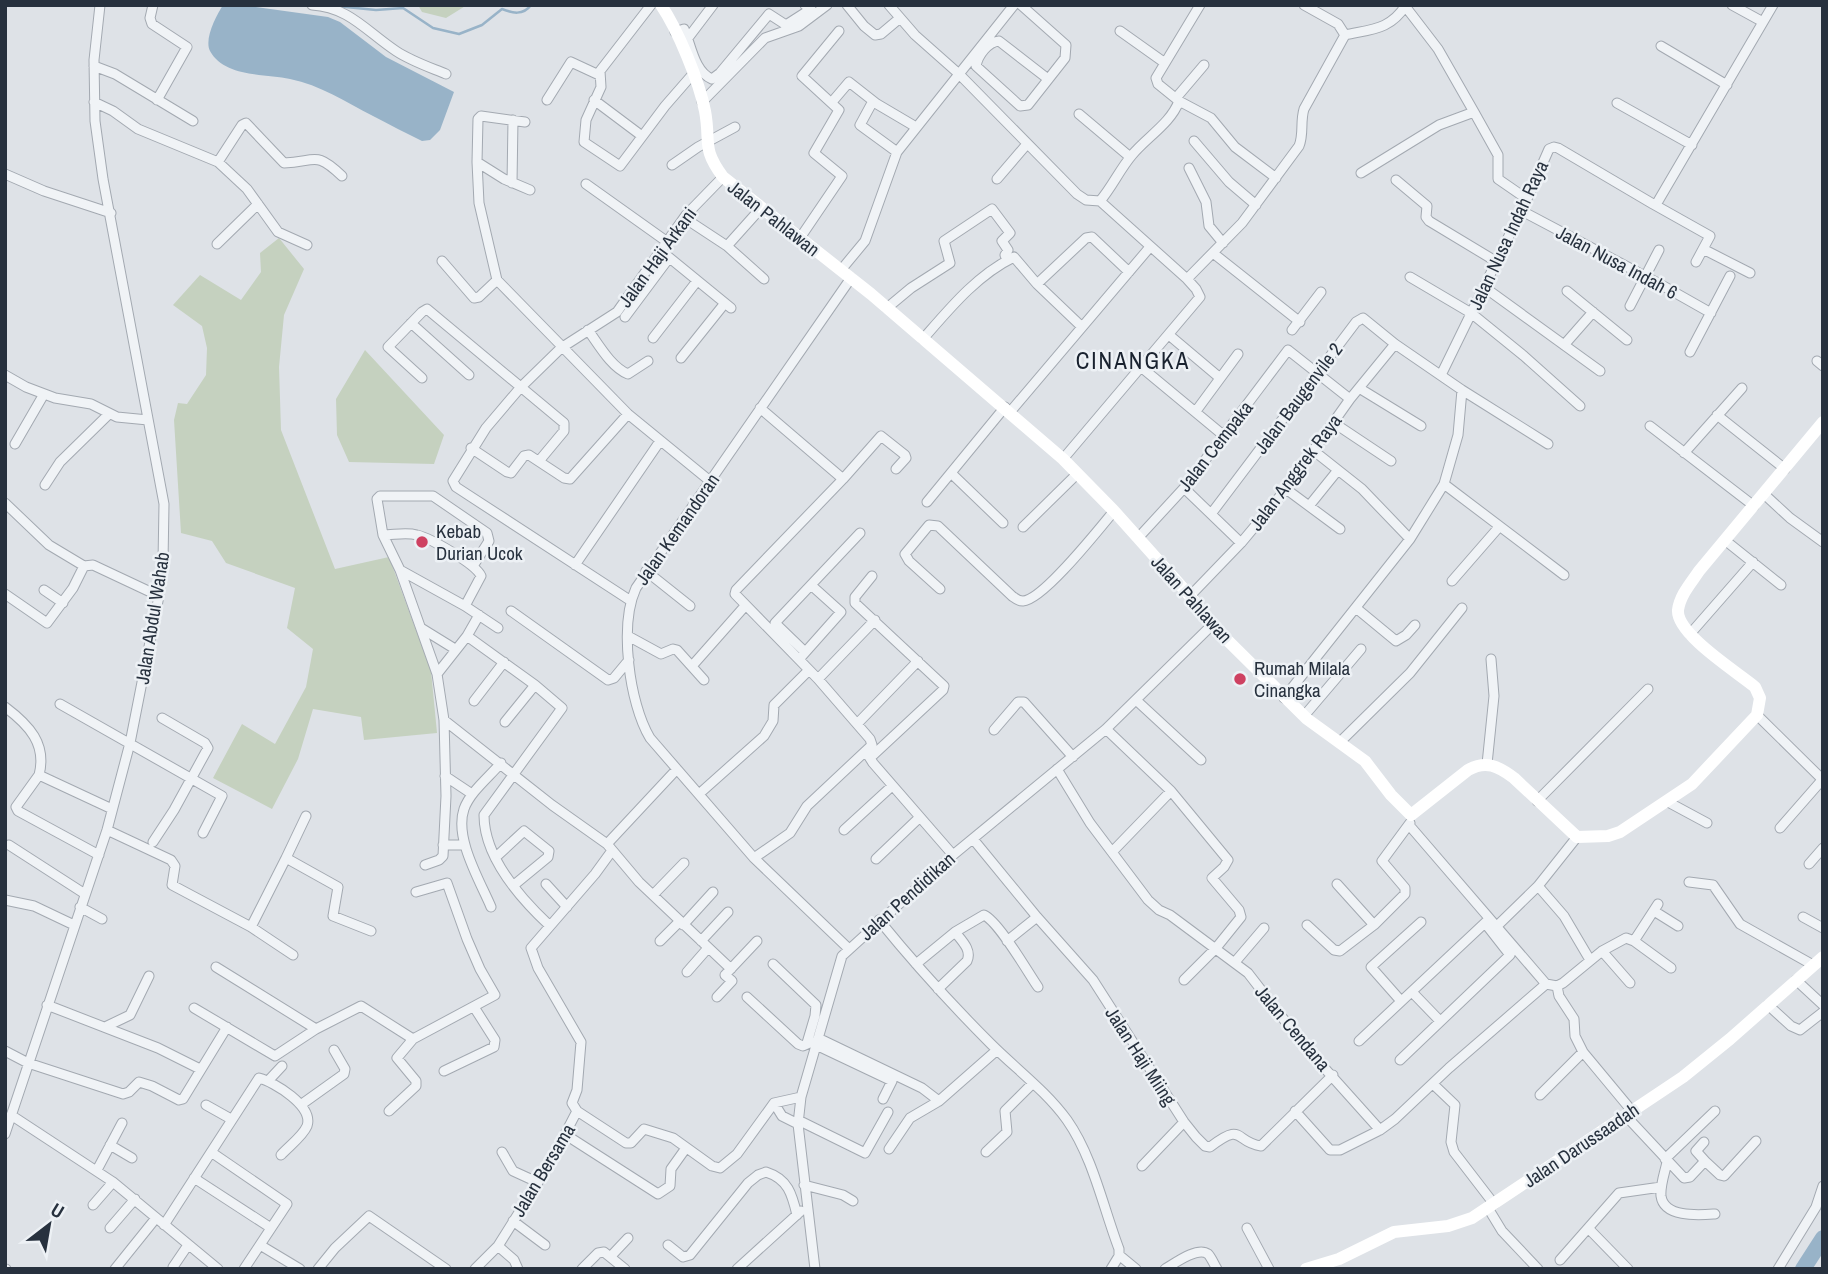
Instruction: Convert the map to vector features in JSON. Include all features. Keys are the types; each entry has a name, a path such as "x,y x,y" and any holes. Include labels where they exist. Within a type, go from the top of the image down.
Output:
{"street":[{"path":"100,5 108,5"},
{"name":"Jalan Abdul Wahab","path":"5,1134 107,830 130,743 159,596 163,562 164,510 103,179 94,102 94,66 100,5"},
{"path":"153,5 150,18 152,24 187,47 157,100"},
{"path":"312,5 329,6 343,12 396,51 446,74"},
{"path":"651,5 599,75 601,87 586,120 585,143 618,167 692,75"},
{"name":"Jalan Pahlawan","path":"661,5 675,32 702,102 711,161 723,177 887,308 1063,459 1114,511 1190,596 1212,625 1284,698 1365,761 1410,820"},
{"path":"688,38 713,5"},
{"path":"675,32 684,29 697,64 705,76 712,79 769,14 786,25 811,9 805,5"},
{"path":"702,102 765,38 799,26 827,5"},
{"path":"847,5 864,26 876,35 900,18"},
{"path":"889,5 915,35 959,74 1083,198 1100,201 1196,289 1199,297 1063,459"},
{"name":"Jalan Kemandoran","path":"848,948 754,858 643,727 629,660 628,615 636,588 646,571 760,408 846,274 865,241 897,152 1014,5"},
{"path":"1021,5 1066,45 1065,58 1028,105 1020,107 977,68 975,63 989,44 999,41 1048,79"},
{"path":"1200,5 1157,76 1157,81 1178,99 1208,117 1235,147 1276,178"},
{"path":"1304,5 1338,24 1345,34"},
{"path":"1732,5 1763,22"},
{"path":"1696,262 1710,236 1653,204 1659,200 1773,5"},
{"path":"1345,34 1383,27 1396,19 1406,6 1438,49 1498,155 1497,180 1527,199"},
{"path":"1120,30 1165,63"},
{"path":"800,238 842,176 814,153 840,111 802,76 839,31"},
{"path":"1187,279 1256,205 1300,146 1304,109 1345,34"},
{"path":"1661,46 1727,85"},
{"path":"547,100 571,62 599,75"},
{"path":"1100,201 1130,158 1166,121 1178,99 1204,65"},
{"path":"94,66 115,74 193,121"},
{"path":"832,102 849,82 873,102 916,127"},
{"path":"594,100 642,136"},
{"path":"94,102 113,111 138,129 218,162 247,189 278,232 307,245"},
{"path":"873,102 860,125 897,152"},
{"path":"1616,103 1692,145"},
{"path":"1208,117 1219,110"},
{"path":"1362,173 1440,125 1474,112"},
{"path":"1079,114 1130,158"},
{"path":"525,122 479,117 479,203 497,280 628,414 710,481"},
{"path":"512,183 513,120"},
{"path":"218,162 246,123 284,163 318,158 328,162 342,176"},
{"path":"672,165 735,127"},
{"path":"1194,141 1229,182 1256,205"},
{"path":"997,178 1027,144"},
{"name":"Jalan Nusa Indah Raya","path":"1441,375 1522,211 1549,149 1554,147 1653,204"},
{"path":"477,162 512,183 530,190"},
{"path":"1189,168 1206,202 1209,226 1223,243"},
{"path":"5,174 44,191 111,213"},
{"name":"Jalan Haji Arkani","path":"631,601 453,484 471,448 520,388 561,348 623,306 666,241 695,205 723,177"},
{"path":"1396,180 1427,206 1426,216 1429,221 1497,262"},
{"path":"586,184 666,241"},
{"path":"217,244 258,204"},
{"path":"727,246 761,208"},
{"path":"887,308 911,288 950,263 944,241 992,209 1010,233 1002,241 1008,250 1005,255 1007,260"},
{"name":"Jalan Nusa Indah 6","path":"1522,211 1711,313"},
{"path":"689,221 727,246 764,279"},
{"path":"1037,284 1088,236 1092,236 1129,272"},
{"path":"928,502 1150,247"},
{"path":"1703,249 1750,273"},
{"path":"660,250 728,305 681,358"},
{"path":"1630,306 1660,250"},
{"path":"1213,253 1300,322"},
{"path":"625,317 669,258"},
{"path":"923,339 975,282 1007,260 1017,258 1037,284 1082,327"},
{"path":"442,261 474,298 479,297 497,280"},
{"path":"1690,352 1730,276"},
{"path":"1410,277 1471,313 1580,406"},
{"path":"653,338 697,281"},
{"path":"1484,287 1600,371"},
{"path":"1567,291 1627,340"},
{"path":"1292,330 1321,292"},
{"path":"422,378 388,347 424,310 430,310 565,425 564,431 538,461"},
{"path":"1564,345 1593,312"},
{"name":"Jalan Baugenvile 2","path":"1211,514 1356,322 1363,318 1395,344"},
{"path":"411,323 469,375"},
{"path":"588,330 611,361 625,373 628,374 648,361"},
{"path":"1169,335 1220,378"},
{"path":"1395,344 1548,444"},
{"name":"Jalan Anggrek Raya","path":"1190,596 1241,543 1286,489 1350,398 1395,344"},
{"name":"Jalan Cempaka","path":"1138,538 1184,488 1288,350 1317,372"},
{"path":"1196,411 1238,354"},
{"path":"1141,366 1223,435"},
{"path":"1317,372 1350,398"},
{"path":"5,375 55,398 91,404 109,414 148,420"},
{"path":"1359,388 1420,426"},
{"path":"1684,453 1742,388"},
{"path":"1284,698 1410,539 1444,484 1458,435 1462,390"},
{"path":"15,444 44,394"},
{"path":"760,408 843,479"},
{"path":"45,485 60,462 109,414"},
{"path":"471,448 507,472 511,472 524,456 529,455 564,478 570,479 628,414"},
{"path":"1717,415 1785,469"},
{"path":"1307,925 1337,952 1374,925 1405,894 1405,888 1382,861 1410,820 1477,765 1487,764 1503,770 1577,837 1608,836 1620,832 1668,802 1704,773 1757,715 1760,698 1755,687 1690,634 1679,619 1678,608 1682,596 1699,571 1823,422"},
{"path":"1334,424 1391,461"},
{"path":"1650,426 1754,506"},
{"path":"801,656 745,606 735,594 736,590 881,436 905,455 896,468"},
{"path":"575,565 660,442"},
{"path":"1314,451 1362,489 1410,539"},
{"path":"1309,506 1338,470"},
{"path":"951,473 1003,523"},
{"path":"1023,527 1077,474"},
{"path":"1444,484 1564,575"},
{"path":"1184,488 1241,543"},
{"path":"1286,489 1340,529"},
{"path":"1764,494 1790,518 1823,542"},
{"path":"425,866 441,858 443,845 444,720 437,674 400,570 383,535 378,516 378,497 433,496 487,533 489,541 473,566"},
{"path":"5,503 49,545 84,566 93,565 159,596"},
{"path":"940,589 909,561 905,554 929,525 938,526 1020,601 1047,586 1114,511"},
{"path":"1452,582 1499,527"},
{"path":"860,533 775,623 801,656 808,670 872,743 868,755"},
{"path":"383,535 410,534 424,537 473,566 481,576 465,606"},
{"path":"1726,541 1781,585"},
{"path":"1690,634 1753,562"},
{"path":"5,594 47,624 63,603 84,566"},
{"path":"400,570 465,606 498,628"},
{"path":"646,571 690,606"},
{"path":"754,858 790,833 807,806 943,690 944,686 855,603 855,597 872,576"},
{"path":"801,656 841,612 811,585"},
{"path":"44,590 63,603"},
{"path":"692,666 745,606"},
{"path":"1356,608 1396,641 1415,625"},
{"path":"1339,742 1410,673 1462,608"},
{"path":"511,611 608,680 614,678 629,660"},
{"path":"437,674 467,636 479,615"},
{"path":"818,679 875,620"},
{"name":"Jalan Pendidikan","path":"815,1269 798,1122 814,1042 837,967 848,948 953,855 1105,729 1212,625"},
{"path":"421,628 455,649"},
{"path":"467,636 561,705 561,711 484,815 486,831 496,857 534,911 550,926"},
{"path":"628,636 661,654 675,649 704,681"},
{"path":"1304,716 1361,649"},
{"path":"1487,764 1494,696 1492,659"},
{"path":"857,724 918,661"},
{"path":"474,701 504,662"},
{"path":"699,794 764,736 773,722 774,705 808,670"},
{"path":"506,722 535,685"},
{"path":"1537,801 1648,689"},
{"path":"1136,700 1201,760"},
{"path":"994,730 1018,702 1024,702 1073,757"},
{"path":"60,704 223,798 203,833"},
{"path":"5,707 24,724 38,742 42,759 39,775 16,807 18,811 99,855"},
{"path":"1757,715 1823,780 1780,828"},
{"path":"153,842 207,751 207,746 162,718"},
{"path":"444,720 609,848 681,923 731,968"},
{"path":"1105,729 1171,791 1228,860 1212,878 1241,916 1216,948 1184,980"},
{"path":"868,755 953,855"},
{"path":"491,907 464,845 462,813 472,794 501,763"},
{"name":"Jalan Bersama","path":"475,1269 498,1246 566,1135 577,1111 572,1103 577,1090 581,1042 538,968 531,948 595,874 609,848 677,769"},
{"name":"Jalan Cendana","path":"1057,769 1090,823 1113,850 1148,900 1235,962 1260,986 1302,1043 1380,1130"},
{"path":"39,775 112,809"},
{"path":"445,776 472,794"},
{"path":"844,830 892,786"},
{"path":"1113,850 1171,791"},
{"path":"1668,802 1707,823"},
{"path":"251,927 306,816"},
{"path":"876,859 920,817"},
{"path":"1410,820 1491,922 1546,984 1558,986 1602,951 1622,939 1634,941 1671,968"},
{"path":"496,857 527,827 549,851 550,855 514,885"},
{"path":"107,830 171,860 175,866 172,885 251,927 293,955"},
{"path":"1359,1041 1491,922 1538,886 1577,837"},
{"name":"Jalan Haji Miing","path":"972,839 1093,980 1184,1122 1205,1146 1210,1147 1224,1136 1235,1134 1259,1147 1333,1075"},
{"path":"9,845 85,894"},
{"path":"443,845 464,845"},
{"path":"1809,864 1823,848"},
{"path":"286,858 338,887 333,916 371,931"},
{"path":"653,895 684,863"},
{"path":"1689,882 1713,885 1740,924 1818,961"},
{"path":"388,1111 416,1086 416,1081 397,1058 413,1039 495,995 467,939 447,883 416,892"},
{"path":"546,884 567,907"},
{"path":"1337,884 1374,925"},
{"path":"1538,886 1564,916 1590,960"},
{"path":"660,941 713,892"},
{"path":"5,900 34,906 74,925"},
{"path":"80,907 102,919"},
{"path":"1634,941 1656,908 1678,926"},
{"path":"687,972 727,912"},
{"path":"916,964 955,933 984,915 989,918 1038,987"},
{"path":"1007,942 1037,917"},
{"path":"1803,917 1823,928"},
{"path":"879,920 938,989 1033,1083 1068,1122 1106,1211 1119,1255 1136,1269"},
{"path":"1401,1001 1371,967 1421,922"},
{"path":"1400,1060 1510,955 1491,922"},
{"path":"1235,962 1265,928"},
{"path":"938,989 969,956 968,949 955,933"},
{"path":"718,997 732,981 725,975 757,941"},
{"path":"1602,951 1630,983"},
{"name":"Jalan Darussaadah","path":"1306,1269 1339,1259 1394,1232 1459,1223 1491,1206 1683,1077 1818,961"},
{"path":"772,964 816,1005 814,1042"},
{"path":"216,967 316,1029"},
{"path":"104,1027 130,1015 149,976"},
{"path":"1796,980 1823,1005"},
{"path":"1295,1111 1330,1150 1340,1150 1380,1130 1546,984"},
{"path":"1558,986 1559,996 1574,1019 1575,1036 1583,1052 1666,1161 1686,1178 1705,1161"},
{"path":"1412,992 1440,1021"},
{"path":"747,997 798,1044 803,1046 814,1042 922,1088 939,1101"},
{"path":"47,1005 158,1048 200,1069"},
{"path":"1768,1005 1791,1026 1800,1030 1823,1012"},
{"path":"194,1008 275,1056 316,1029 361,1006 413,1039"},
{"path":"444,1072 494,1047 495,1040 474,1007"},
{"path":"5,1051 28,1063 123,1094 129,1092 136,1083 146,1084 178,1100 183,1099 227,1027"},
{"path":"814,1042 892,1081 883,1099"},
{"path":"889,1149 910,1118 939,1101 997,1049"},
{"path":"302,1104 344,1074 345,1069 334,1051"},
{"path":"1540,1095 1583,1052"},
{"path":"268,1081 282,1066"},
{"path":"164,1225 257,1079 268,1081 302,1104 307,1117 307,1126 281,1155"},
{"path":"986,1152 1007,1132 1005,1111 1033,1083"},
{"path":"1433,1084 1455,1105 1451,1142 1454,1152 1491,1206 1502,1231 1538,1269"},
{"path":"577,1111 626,1143 631,1143 644,1129 673,1138 712,1166 722,1167 737,1154 774,1103 805,1091"},
{"path":"774,1103 782,1116 865,1153 888,1112"},
{"path":"206,1105 231,1119"},
{"path":"1715,1111 1666,1161 1661,1187 1661,1198 1668,1208 1694,1215 1715,1214"},
{"path":"8,1120 113,1182 218,1269"},
{"path":"1142,1166 1184,1122"},
{"path":"97,1171 122,1123"},
{"path":"566,1135 659,1194 670,1186 671,1169 686,1148"},
{"path":"1704,1142 1696,1152 1724,1176 1755,1141"},
{"path":"110,1145 132,1158"},
{"path":"211,1152 286,1203 286,1207 244,1269"},
{"path":"502,1152 513,1171 537,1182"},
{"path":"668,1245 682,1257 690,1255 748,1183 766,1172 785,1182 790,1189 797,1215"},
{"path":"194,1178 271,1228"},
{"path":"93,1205 113,1182"},
{"path":"804,1185 843,1195 853,1201"},
{"path":"1778,1269 1816,1207 1823,1186"},
{"path":"1560,1260 1622,1192 1661,1187"},
{"path":"110,1228 135,1199"},
{"path":"737,1269 806,1206"},
{"path":"318,1269 367,1216 435,1266 446,1269"},
{"path":"115,1269 156,1218"},
{"path":"513,1221 545,1245"},
{"path":"1247,1228 1269,1269"},
{"path":"1589,1229 1628,1269"},
{"path":"612,1255 628,1238"},
{"path":"173,1267 188,1245"},
{"path":"260,1245 300,1269"},
{"path":"498,1246 514,1260 518,1269"},
{"path":"582,1269 604,1252 612,1255 625,1269"},
{"path":"1165,1269 1198,1252 1204,1252 1209,1254 1217,1269"},
{"path":"1111,1269 1119,1255"}],"green space":[{"path":"418,5 467,5 446,18 422,12"},
{"path":"279,238 304,269 284,315 279,367 281,430 335,569 389,557 431,671 437,733 364,740 361,717 313,709 298,759 272,809 213,778 242,724 275,744 306,687 313,649 287,628 295,588 226,563 212,541 181,533 174,420 178,403 187,404 206,375 207,348 202,326 173,305 200,275 241,300 261,272 260,253"},
{"path":"365,350 444,435 434,464 349,462 337,435 336,399"}],"water":[{"path":"223,5 328,17 340,22 386,57 454,92 440,130 430,140 422,141 312,85 246,73 225,66 216,59 209,46 212,28"}],"waterway":[{"path":"336,6 376,10 403,8 433,28 459,34 482,25 502,9 521,12 531,5"},
{"path":"1803,1269 1823,1238"}],"place":[{"name":"Kebab Durian Ucok","path":"422,542"},
{"name":"Rumah Milala Cinangka","path":"1240,679"}],"district":[{"name":"CINANGKA","path":"1133,361"}]}
